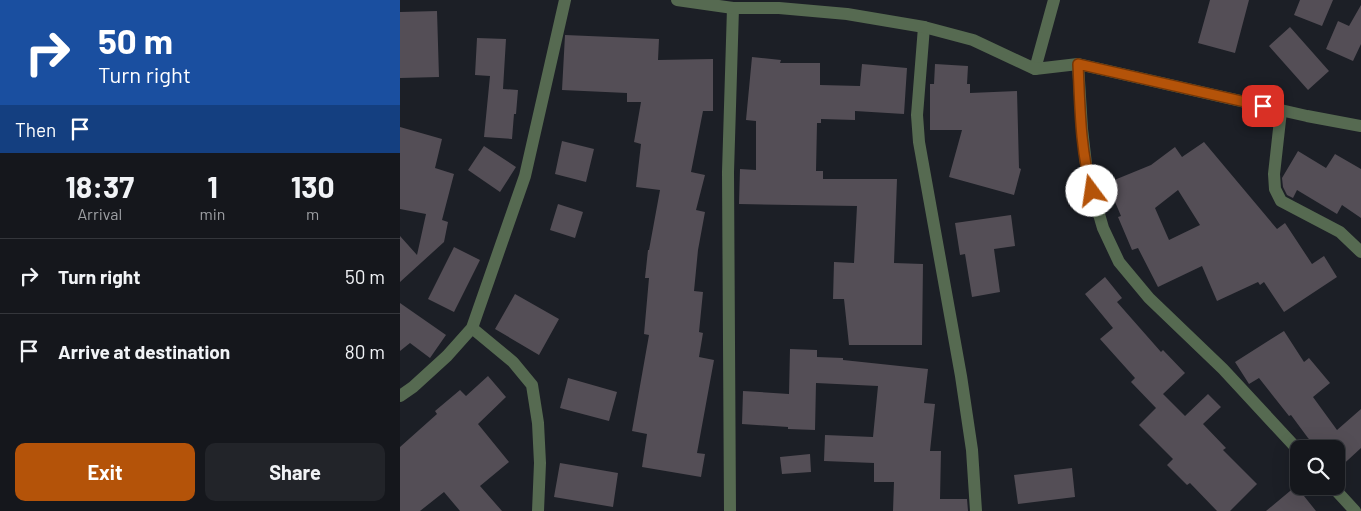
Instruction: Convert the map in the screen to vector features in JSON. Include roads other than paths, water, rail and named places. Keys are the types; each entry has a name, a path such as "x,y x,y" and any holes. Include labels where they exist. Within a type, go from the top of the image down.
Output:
{"street":[{"path":"400,396 413,387 447,356 472,328 524,176 565,0"},
{"path":"677,0 733,8 779,8 846,14 924,27 973,40 1034,69 1078,64 1281,111 1361,126"},
{"path":"1034,69 1054,0"},
{"path":"730,511 728,172 733,8"},
{"path":"924,27 917,115 919,142 970,432 976,511"},
{"path":"1078,64 1087,173 1103,228 1118,262 1149,298 1222,369 1290,441"},
{"path":"1281,111 1274,174 1275,189 1281,201 1340,232 1361,252"},
{"path":"472,328 513,362 532,386 538,423 540,463 538,511"},
{"path":"1340,495 1355,511"}]}
